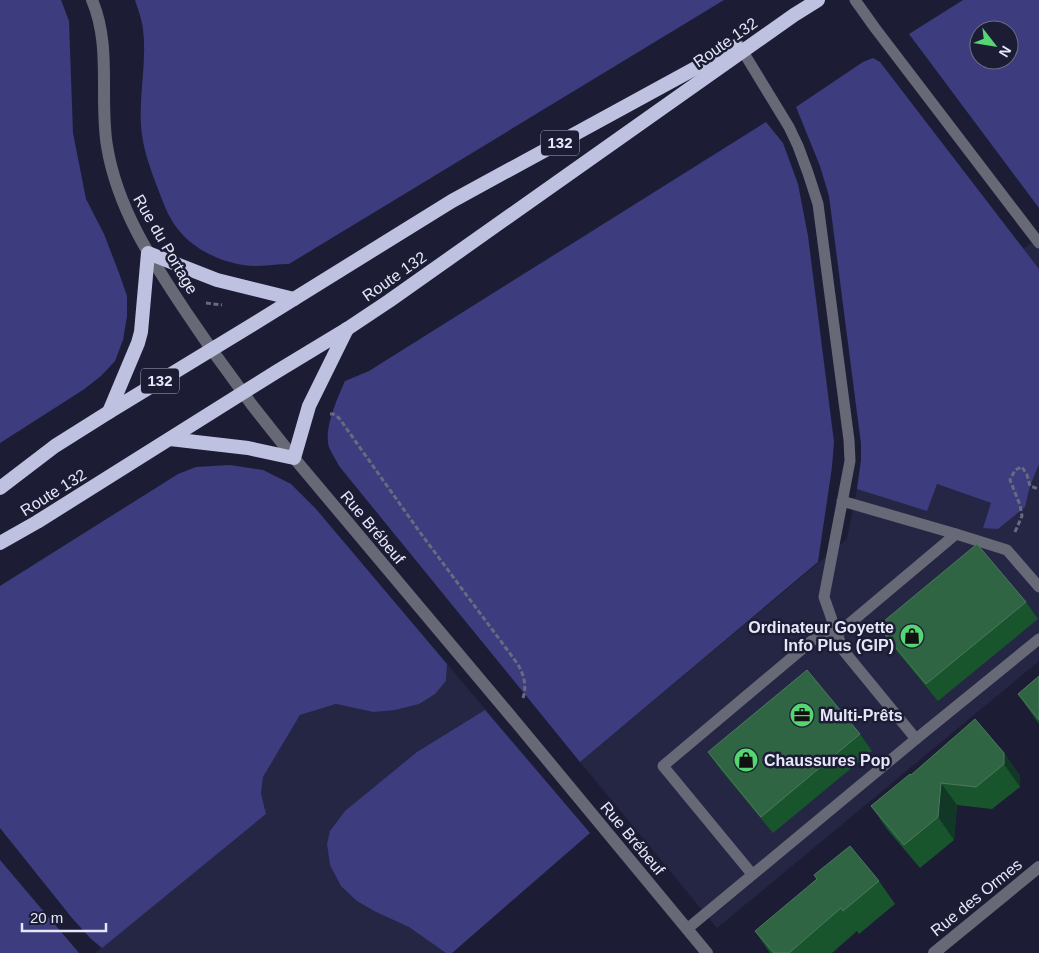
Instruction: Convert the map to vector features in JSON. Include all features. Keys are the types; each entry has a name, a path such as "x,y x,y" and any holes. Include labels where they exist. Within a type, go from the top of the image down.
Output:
{"highway":[{"name":"Route 132","path":"0,543 37,522 347,329 741,48 818,0"},
{"name":"Route 132","path":"0,488 55,446 452,201 741,48"},
{"path":"109,412 138,343 148,253 217,280 294,299"},
{"path":"170,439 248,448 294,458 309,406 347,329"}],"street":[{"name":"Rue du Portage","path":"92,0 103,44 106,144 116,186 148,253 164,280 212,350"},
{"name":"Rue Brébeuf","path":"212,350 294,458 707,953"},
{"name":"Rue des Ormes","path":"934,953 1039,867"}],"lane":[{"path":"855,0 1039,243"},
{"path":"741,48 789,127 798,146 818,204 849,440 850,461 824,596 843,650 916,739"},
{"path":"842,501 1007,550 1039,586"},
{"path":"752,874 663,766 814,639 837,634 956,534"},
{"path":"687,929 1039,639"}],"path":[{"name":"Rue Brébeuf","path":"324,414 333,414 339,418 419,531 523,672 525,691 515,721"},
{"path":"1007,550 1022,516 1020,505 1010,480 1015,470 1022,467 1027,475 1030,486 1039,488"}],"shaded area":[{"path":"0,0 61,0 69,21 73,133 86,199 104,234 119,273 127,296 127,316 123,340 115,361 101,376 83,390 0,443"},
{"path":"135,0 724,0 289,264 255,266 231,262 207,253 186,238 167,211 144,147 141,113 144,41 142,22"},
{"path":"963,0 1039,0 1039,208 909,34"},
{"path":"873,58 880,62 1039,269 1039,464 1030,486 1025,507 998,529 983,528 991,503 937,484 927,511 857,489 861,444 829,196 820,166 796,107 863,62"},
{"path":"766,122 783,143 798,184 808,236 834,442 818,562 580,762 339,466 328,445 331,419 345,381 369,371"},
{"path":"1039,238 1039,269 1023,249"},
{"path":"861,460 991,503 1039,464 1039,661 717,928 580,762 847,539"},
{"path":"230,465 263,470 291,484 316,509 447,664 446,681 435,694 419,704 395,710 373,712 336,704 300,715 263,777 261,793 266,814 102,948 72,918 0,828 0,586 178,474 196,467"},
{"path":"447,664 590,833 452,953 95,953 266,814 261,793 263,777 300,715 336,704 373,712 446,681"},
{"path":"485,710 590,833 452,953 446,953 409,927 357,901 341,886 330,865 327,844 330,831 345,811 417,752"},
{"path":"0,860 79,953 0,953"}],"building":[{"path":"977,544 1026,602 926,684 878,626"},
{"path":"807,670 860,734 761,817 708,752"},
{"path":"1039,676 1039,720 1018,694"},
{"path":"975,719 1004,753 1004,764 976,787 941,783 938,817 904,845 871,806 911,775"},
{"path":"850,846 879,881 843,911 841,908 789,953 774,953 755,931 817,879 814,875"}],"place":[{"name":"Ordinateur Goyette Info Plus (GIP)","path":"912,636"},
{"name":"Multi-Prêts","path":"802,715"},
{"name":"Chaussures Pop","path":"746,760"}]}
